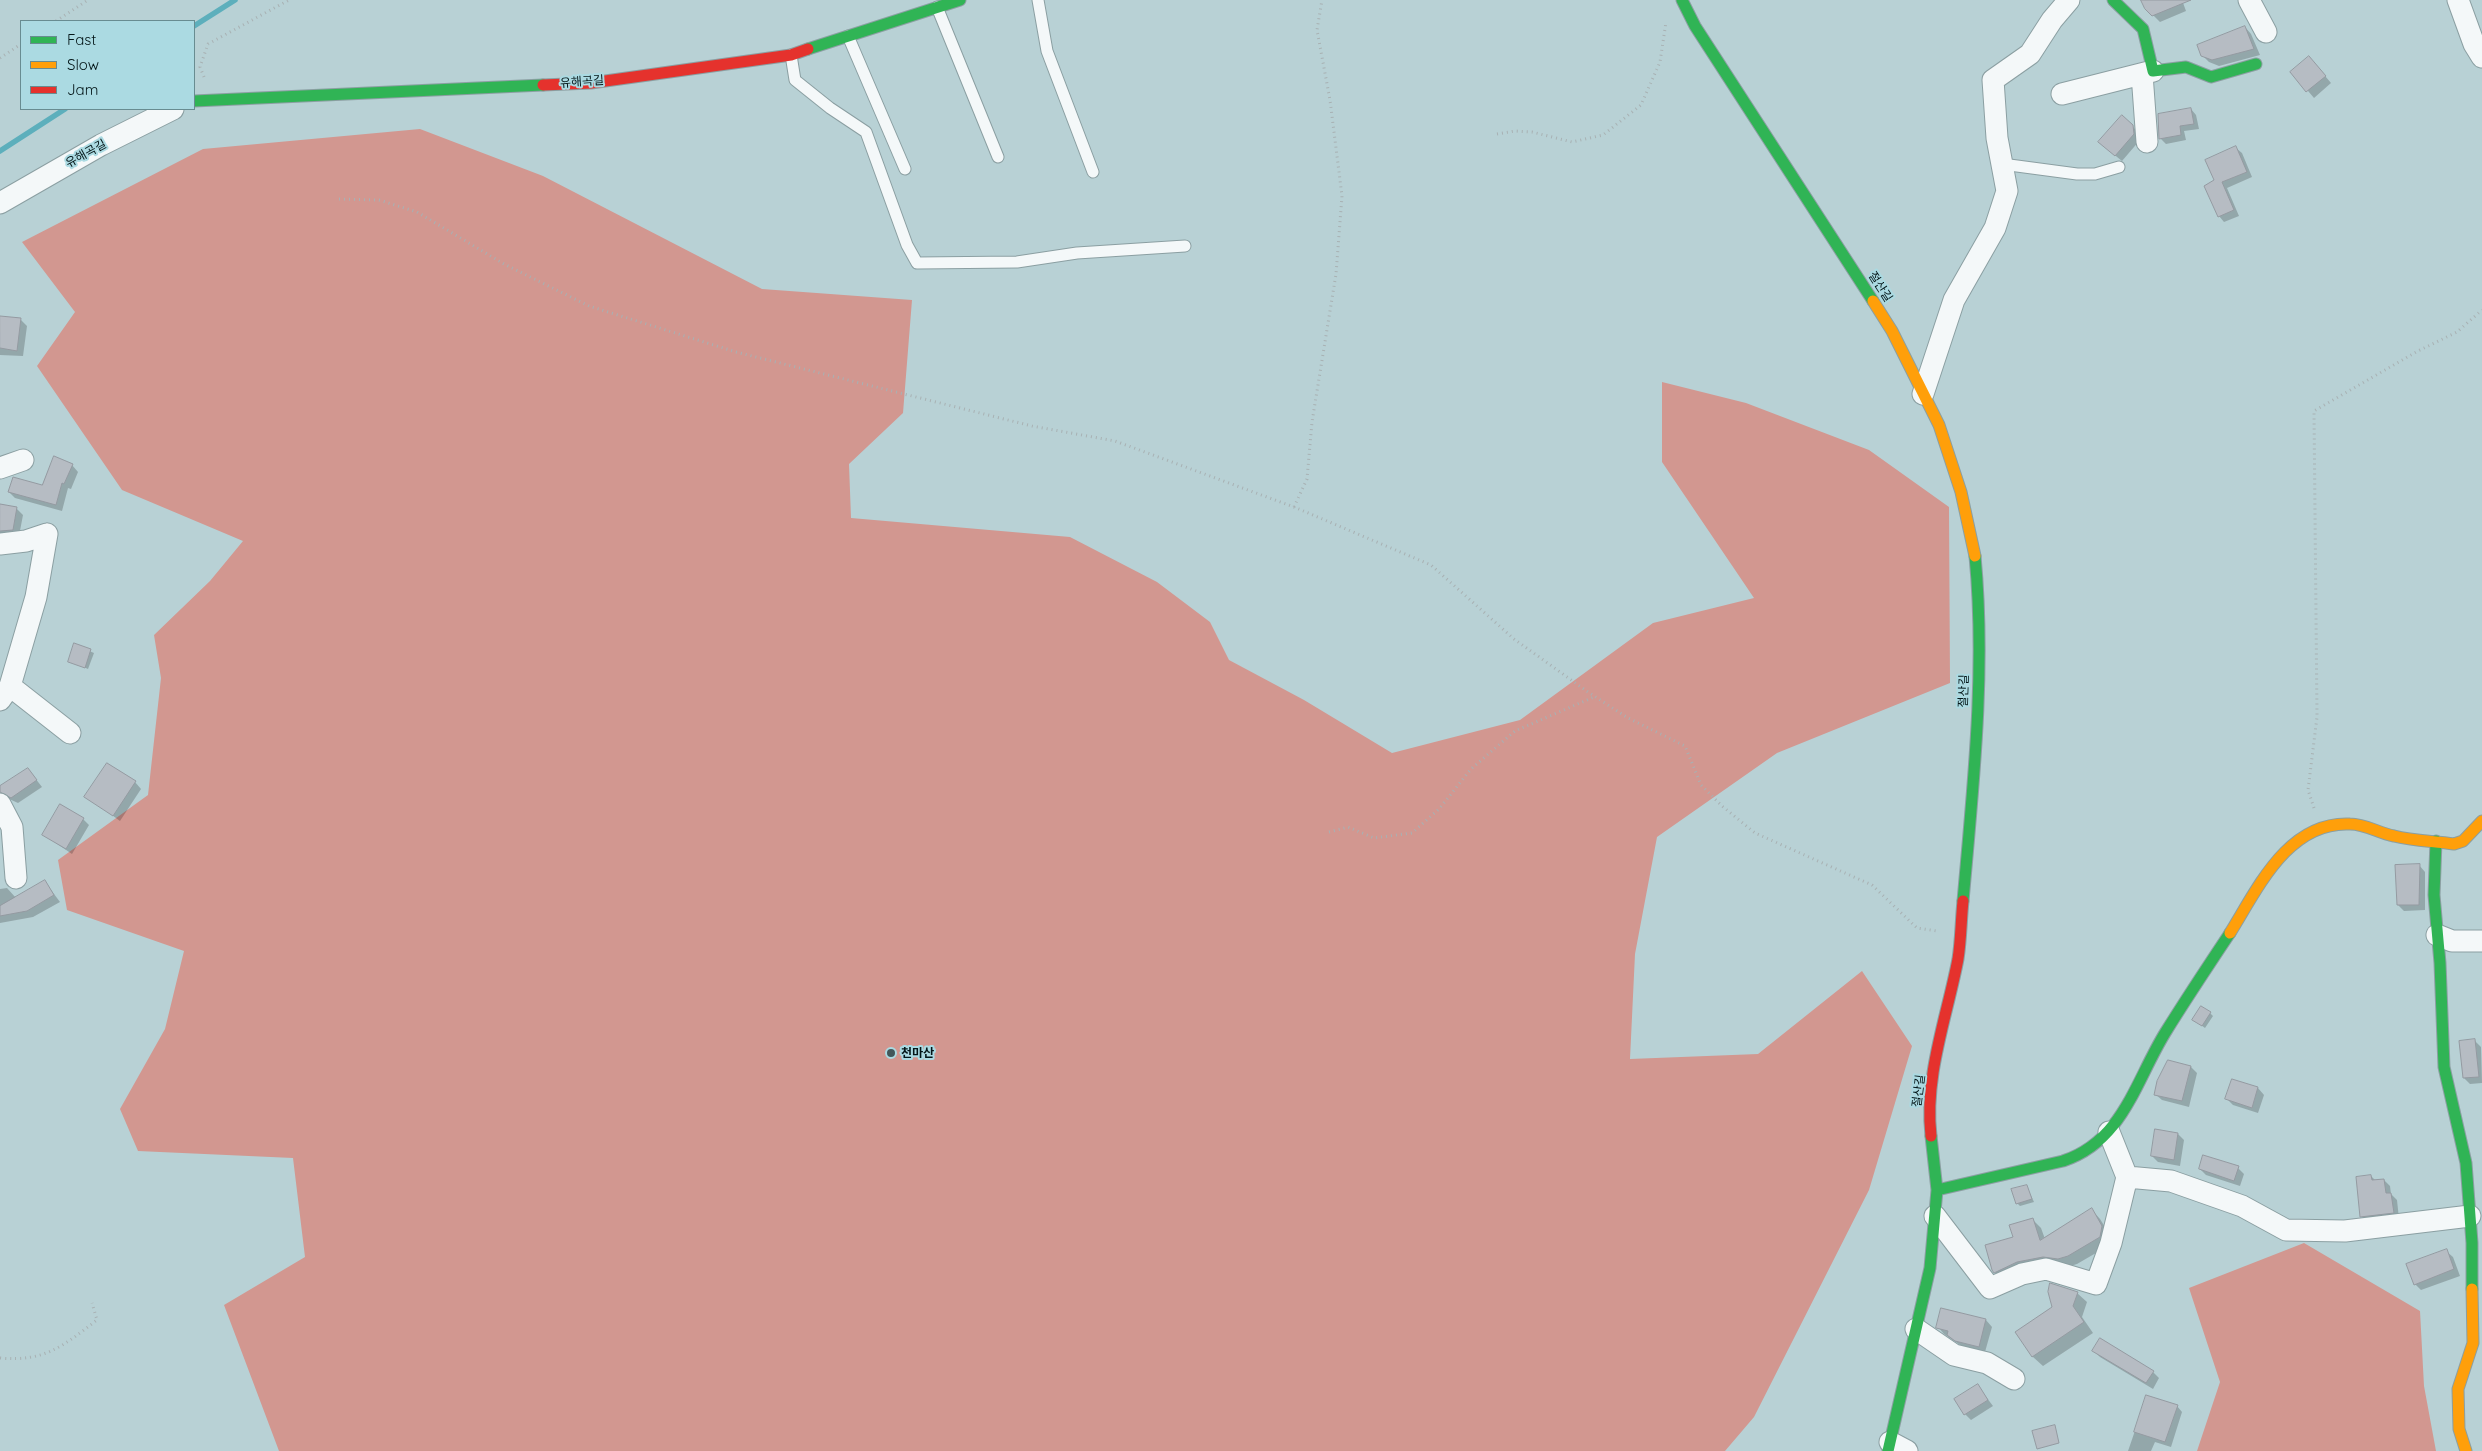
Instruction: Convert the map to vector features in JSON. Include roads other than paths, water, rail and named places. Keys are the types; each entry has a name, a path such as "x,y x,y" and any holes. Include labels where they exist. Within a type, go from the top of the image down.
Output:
{"street":[{"name":"유해곡길","path":"195,101 592,82 791,55 960,0"},
{"name":"절산길","path":"1682,0 1695,26 1892,331 1939,425 1961,492 1975,557 1980,619 1976,768 1958,957 1937,1047 1929,1117 1937,1190 1930,1268 1916,1329 1895,1448"},
{"path":"1923,394 1954,300 1995,228 2007,191 1997,138 1993,80 2030,54 2052,20 2069,0"},
{"path":"2113,0 2143,29 2147,73 2147,142"},
{"path":"2249,0 2266,32"},
{"path":"2458,0 2474,44 2482,57"},
{"path":"2062,94 2147,73 2186,67 2211,76 2256,64"},
{"name":"유해곡길","path":"0,202 101,145 172,110"},
{"path":"0,468 23,460"},
{"path":"0,544 26,541 47,534 36,597 5,693 70,733"},
{"path":"0,804 12,828 16,878"},
{"path":"1937,1190 2081,1155 2095,1146 2117,1122 2164,1035 2275,862 2294,842 2321,828 2361,824 2388,835 2454,844 2473,843 2482,821"},
{"path":"2436,841 2434,895 2444,1067 2474,1164 2470,1216 2472,1343 2458,1389 2459,1428 2466,1451"},
{"path":"2437,935 2452,941 2482,941"},
{"path":"1935,1216 1990,1288 2022,1274 2046,1269 2096,1284 2111,1243 2128,1177 2109,1132"},
{"path":"2128,1177 2171,1181 2242,1206 2286,1230 2345,1231 2470,1216"},
{"path":"1916,1329 1954,1355 1987,1363 2014,1379"}],"lane":[{"path":"1038,0 1047,51 1093,172"},
{"path":"936,7 998,157"},
{"path":"848,36 905,169"},
{"path":"791,55 795,80 830,108 866,132 907,245 917,263 1017,262 1077,253 1185,246"},
{"path":"2002,164 2077,174 2095,174 2119,167"}],"waterway":[{"path":"195,25 235,0"},
{"path":"0,151 63,110"}],"place":[{"name":"천마산","path":"891,1053"}]}
